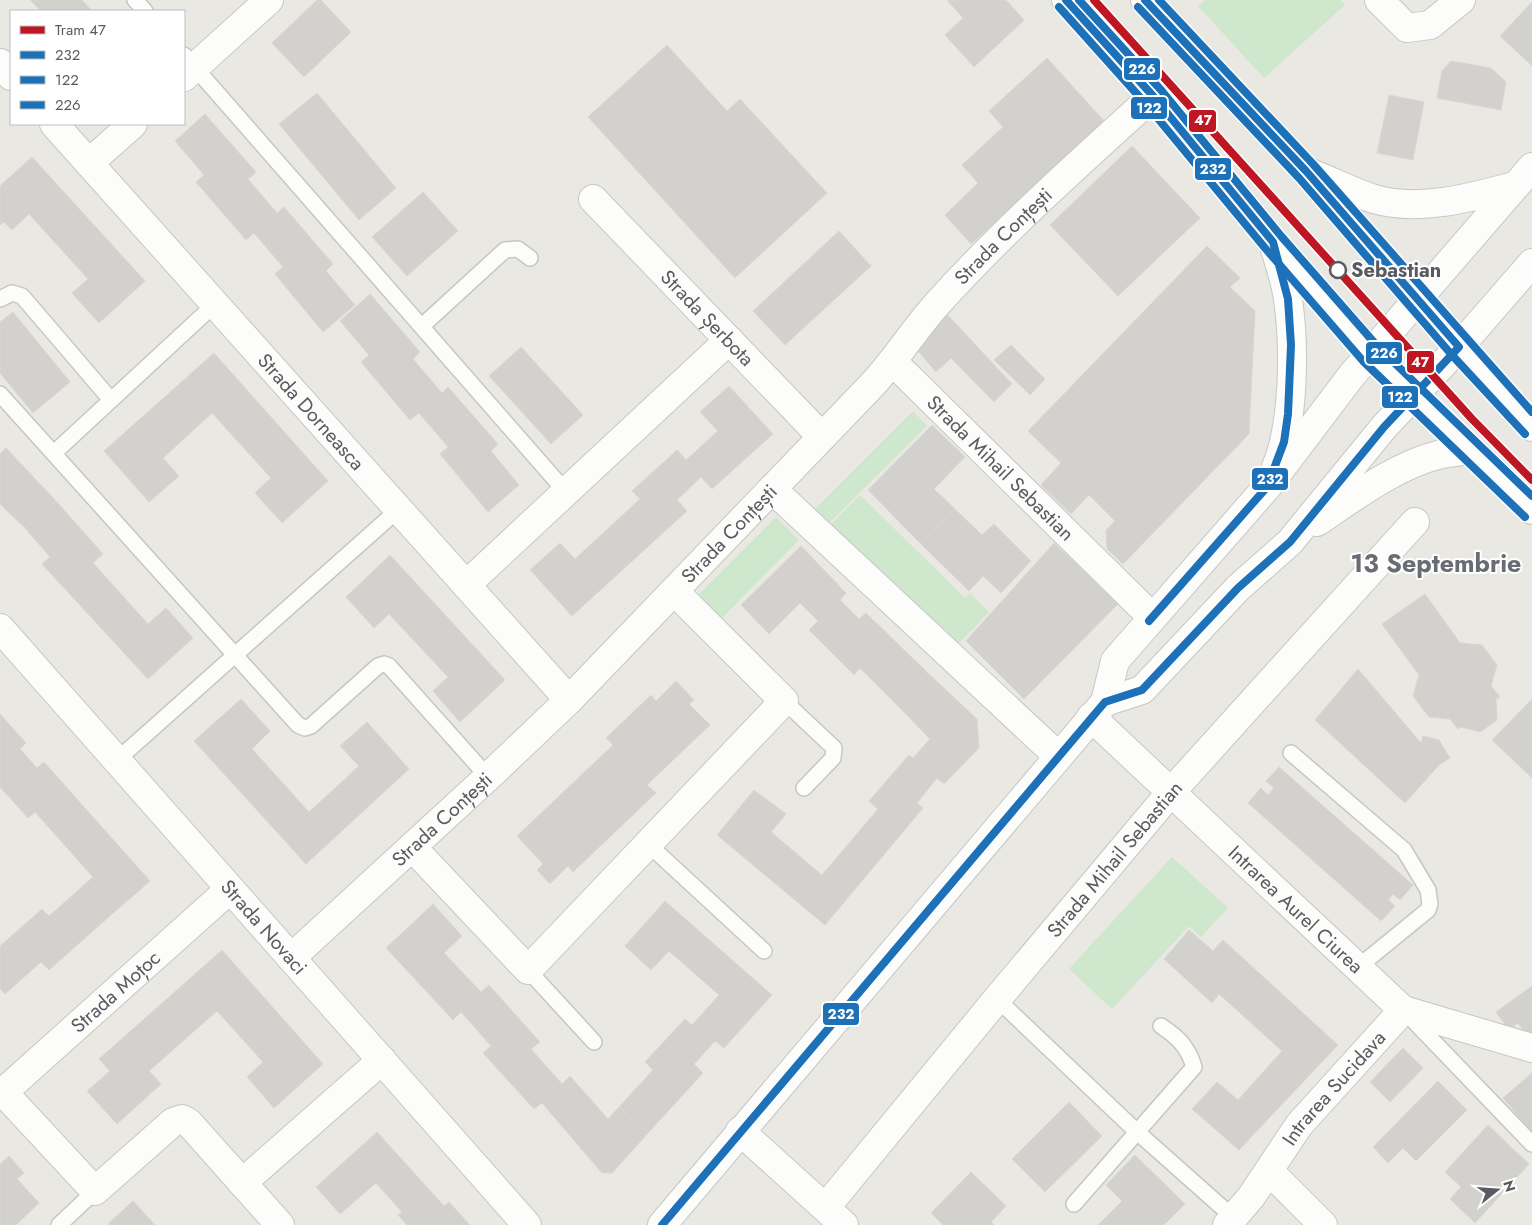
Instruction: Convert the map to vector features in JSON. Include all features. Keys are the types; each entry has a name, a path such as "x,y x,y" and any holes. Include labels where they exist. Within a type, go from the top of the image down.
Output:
{"street":[{"path":"187,66 269,0"},
{"path":"1066,0 1153,96 1370,354 1532,510"},
{"path":"1145,0 1306,171 1417,300 1532,427"},
{"path":"1379,0 1407,28 1430,25 1461,0"},
{"name":"Strada Conțești","path":"291,958 569,700 675,592 893,362 936,305 1056,184 1153,96"},
{"name":"Strada Dorneasca","path":"55,125 569,700"},
{"path":"89,163 132,125"},
{"path":"1306,171 1375,199 1406,203 1443,202 1523,177"},
{"path":"662,1225 1098,710 1114,661 1267,487 1370,354 1523,177"},
{"name":"Strada Șerbota","path":"593,199 822,437"},
{"path":"1267,487 1278,463 1287,423 1291,345 1288,299 1274,242"},
{"path":"1290,542 1412,396 1459,347 1532,262"},
{"path":"466,585 729,340"},
{"name":"Strada Mihail Sebastian","path":"893,362 1152,618"},
{"path":"1098,710 1142,690 1238,588 1290,542 1341,506 1406,468 1439,454 1469,450"},
{"path":"772,489 1058,756"},
{"name":"Strada Mihail Sebastian","path":"835,1216 996,999 1172,792 1415,522"},
{"path":"412,847 528,970 784,701 675,592"},
{"name":"Strada Novaci","path":"0,628 527,1225"},
{"name":"Intrarea Aurel Ciurea","path":"1098,710 1172,792 1403,1010 1532,1048"},
{"name":"Strada Moțoc","path":"2,1094 230,889"},
{"name":"Intrarea Sucidava","path":"1230,1221 1270,1171 1299,1126 1403,1010"},
{"path":"242,1183 382,1060"},
{"path":"2,1094 95,1191 173,1122 182,1119 189,1123 280,1225"},
{"path":"740,1131 835,1216"},
{"path":"1270,1171 1324,1225"}],"lane":[{"path":"136,0 144,10"},
{"path":"187,66 422,326 566,492"},
{"path":"422,326 505,250 518,249 530,258"},
{"path":"0,299 12,293 22,296 111,400"},
{"path":"55,452 215,304"},
{"path":"0,394 55,452 298,725 305,728 311,726 378,666 384,664 389,666 488,777"},
{"path":"117,760 399,509"},
{"path":"784,701 834,748 833,758 804,788"},
{"path":"1291,753 1404,850 1430,896 1428,910 1357,968"},
{"path":"648,844 764,951"},
{"path":"528,970 594,1042"},
{"path":"996,999 1230,1221"},
{"path":"1403,1010 1532,1144"},
{"path":"1074,1204 1136,1130 1194,1067 1190,1055 1179,1038 1161,1026"},
{"path":"59,1225 95,1191"}],"green space":[{"path":"1205,0 1341,0 1345,5 1264,78 1198,6"},
{"path":"913,411 927,426 824,528 810,514"},
{"path":"860,495 965,598 970,593 989,612 952,651 826,529"},
{"path":"776,517 799,540 715,625 691,602"},
{"path":"1172,857 1228,908 1201,937 1189,926 1112,1009 1069,969"}],"building":[{"path":"30,0 82,0 91,10 40,10"},
{"path":"317,0 321,0 351,32 304,77 272,43"},
{"path":"947,0 1006,0 1024,20 974,67 945,35 963,18"},
{"path":"1532,2 1532,65 1531,65 1500,36"},
{"path":"667,45 727,111 740,99 827,193 735,278 588,117"},
{"path":"1047,58 1105,122 971,244 945,215 978,183 962,165 1003,127 989,111"},
{"path":"1451,61 1491,68 1506,82 1501,110 1437,98 1442,71"},
{"path":"317,93 396,188 359,220 279,124"},
{"path":"1389,95 1424,102 1413,160 1377,153"},
{"path":"205,114 256,172 248,179 277,213 284,207 333,264 326,271 355,305 323,332 275,274 283,267 254,233 246,240 196,182 204,175 175,141"},
{"path":"1132,146 1200,218 1118,296 1050,225"},
{"path":"32,157 145,281 99,323 72,293 88,279 29,214 12,230 4,222 0,225 0,186"},
{"path":"423,192 458,231 407,276 372,237"},
{"path":"839,231 871,266 785,345 753,311"},
{"path":"1207,246 1240,278 1230,287 1255,311 1249,434 1123,564 1107,549 1106,530 1115,521 1089,495 1071,514 1041,485 1061,463 1028,431"},
{"path":"370,294 420,352 413,359 442,393 448,387 498,444 491,451 519,485 488,512 440,454 448,447 419,413 410,420 361,362 369,355 340,321"},
{"path":"943,310 1012,384 994,402 951,358 936,372 918,351 923,334"},
{"path":"13,312 70,382 33,413 0,373 0,322"},
{"path":"1011,345 1045,379 1030,395 994,360"},
{"path":"521,347 583,415 551,444 489,376"},
{"path":"214,353 328,481 282,523 255,493 271,478 212,413 163,458 179,476 149,502 104,451"},
{"path":"729,386 773,434 712,489 701,477 677,500 687,511 572,616 530,570 560,543 575,559 640,499 632,491 677,450 686,460 718,431 700,412"},
{"path":"932,425 965,457 934,489 955,509 921,544 868,490"},
{"path":"6,448 56,501 25,528 0,504 0,454"},
{"path":"56,501 103,554 93,563 148,624 166,608 193,638 148,679 42,564 50,557 25,528"},
{"path":"955,509 982,535 994,524 1031,561 1001,593 983,576 969,591 921,544"},
{"path":"1054,543 1118,604 1024,699 966,641"},
{"path":"801,546 846,593 840,600 859,619 866,613 928,673 897,705 860,668 854,675 809,630 818,621 800,603 769,634 741,605"},
{"path":"390,555 505,680 460,722 433,691 448,677 389,614 374,628 346,597"},
{"path":"1425,594 1460,643 1482,645 1497,665 1491,686 1500,697 1496,699 1497,720 1480,732 1461,727 1458,729 1450,719 1429,717 1413,696 1419,675 1382,624"},
{"path":"1358,669 1421,743 1423,736 1439,740 1450,758 1439,765 1405,803 1315,720"},
{"path":"928,673 977,719 979,748 944,784 937,778 917,803 923,808 825,925 717,835 754,790 786,814 771,832 822,875 878,809 869,801 909,755 913,758 930,739 897,705"},
{"path":"676,681 694,700 689,704 710,725 647,785 656,793 573,872 568,866 550,884 537,870 543,864 517,836 613,745 606,738 651,695 656,701"},
{"path":"241,699 270,731 252,749 309,812 359,766 340,746 367,722 409,769 306,864 194,741"},
{"path":"1532,699 1532,778 1492,740"},
{"path":"0,714 26,743 20,749 37,768 44,762 150,881 111,915 84,885 93,877 35,812 28,818 0,787"},
{"path":"1279,767 1413,885 1400,900 1393,894 1388,900 1395,906 1381,921 1248,803 1261,788 1268,795 1274,788 1266,781"},
{"path":"84,885 111,915 49,970 41,962 5,994 0,989 0,946 42,909 49,916"},
{"path":"665,901 772,995 724,1048 715,1041 694,1064 703,1073 648,1133 619,1107 653,1070 645,1062 685,1019 692,1025 719,995 669,951 651,970 625,946"},
{"path":"433,904 462,936 444,953 481,992 489,985 540,1042 531,1049 562,1084 570,1076 608,1119 619,1107 648,1133 612,1173 602,1173 542,1103 534,1109 483,1053 491,1046 461,1012 453,1020 386,948"},
{"path":"1189,930 1213,951 1223,940 1338,1045 1239,1150 1192,1109 1217,1082 1238,1100 1282,1051 1219,994 1212,1003 1164,959"},
{"path":"222,950 323,1064 274,1108 247,1077 263,1062 217,1011 149,1071 161,1084 117,1124 87,1091 110,1071 99,1059"},
{"path":"1532,986 1532,1038 1530,1040 1518,1023 1509,1030 1496,1012"},
{"path":"1403,1048 1423,1068 1390,1102 1370,1082"},
{"path":"1532,1073 1532,1132 1503,1098"},
{"path":"1438,1081 1467,1110 1416,1161 1403,1148 1388,1163 1373,1147"},
{"path":"1069,1102 1102,1136 1045,1192 1012,1159"},
{"path":"1488,1125 1529,1164 1475,1223 1450,1199 1461,1187 1445,1172"},
{"path":"377,1132 444,1206 449,1202 470,1225 407,1225 398,1215 402,1212 376,1183 340,1214 316,1187"},
{"path":"1135,1155 1185,1204 1164,1225 1098,1225 1122,1201 1106,1185"},
{"path":"9,1156 24,1173 17,1179 39,1203 16,1225 0,1225 0,1164"},
{"path":"971,1172 1006,1206 991,1222 994,1225 943,1225 931,1213"},
{"path":"133,1201 155,1225 108,1224"}],"tram line":[{"name":"47","path":"1094,0 1472,419 1532,480"}],"transit line":[{"name":"232","path":"1066,0 1153,96 1273,242 1288,299 1291,345 1288,414 1284,442 1267,487 1149,621"},
{"name":"226","path":"1079,0 1161,90 1281,236 1378,347 1532,496"},
{"name":"232","path":"662,1225 1105,702 1142,690 1238,588 1290,542 1384,427 1459,347 1306,171 1145,0"},
{"name":"226","path":"1159,0 1313,164 1532,412"},
{"name":"122","path":"1059,7 1145,103 1265,248 1363,361 1525,517"},
{"name":"122","path":"1138,7 1299,178 1451,354 1525,434"}],"place":[{"name":"Sebastian","path":"1338,270"}],"district":[{"name":"13 Septembrie","path":"1436,563"}]}
